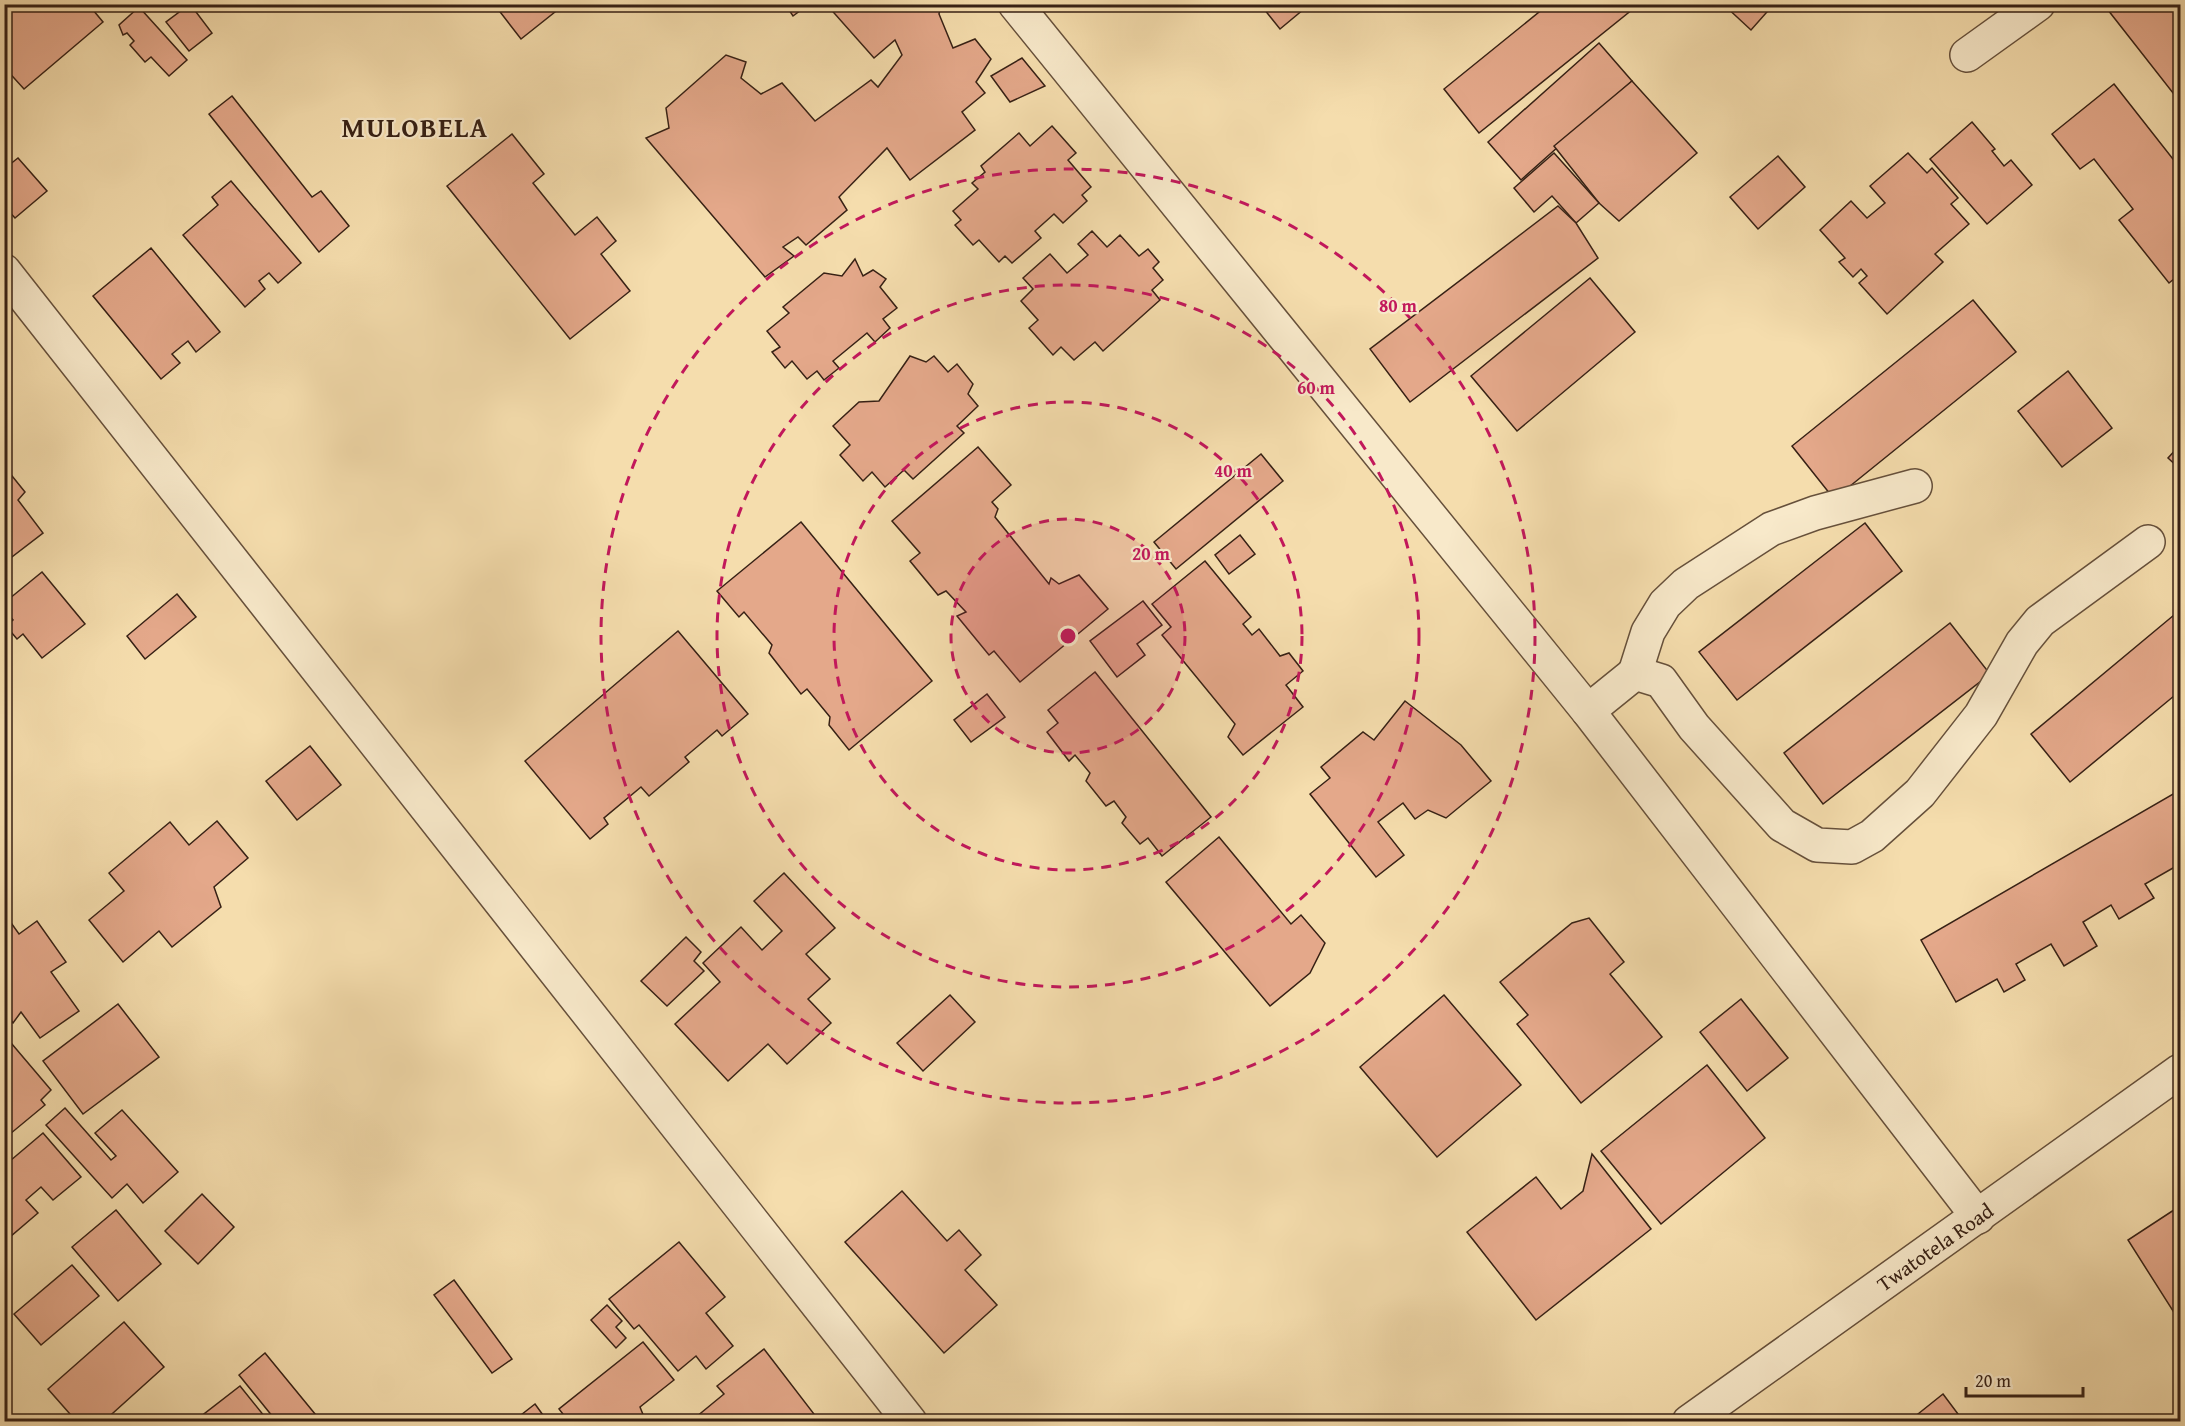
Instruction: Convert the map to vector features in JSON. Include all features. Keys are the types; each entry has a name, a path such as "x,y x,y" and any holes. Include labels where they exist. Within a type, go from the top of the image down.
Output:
{"street":[{"path":"1016,4 1588,711 1978,1217"},
{"path":"1967,55 2038,4"},
{"path":"4,270 910,1422"},
{"path":"1588,711 1635,673 1648,632 1665,604 1686,584 1771,529 1815,513 1915,486"},
{"path":"1635,673 1661,681 1694,727 1782,825 1817,845 1852,847 1872,836 1920,793 1981,715 2022,643 2040,621 2148,542"},
{"name":"Twatotela Road","path":"1689,1422 2181,1071"}],"building":[{"path":"4,4 88,4 103,22 24,89 4,67"},
{"path":"190,4 212,33 189,51 166,22"},
{"path":"494,4 565,4 521,39"},
{"path":"785,4 809,4 793,16"},
{"path":"941,4 939,14 953,48 975,39 991,59 976,82 985,93 962,112 975,130 910,180 887,148 839,197 847,210 806,245 798,237 783,247 794,256 765,277 646,138 669,128 666,108 726,55 746,62 741,78 761,94 782,83 815,121 871,80 878,87 902,55 895,40 874,58 827,5"},
{"path":"1260,4 1310,4 1280,29"},
{"path":"1549,4 1638,5 1479,133 1444,89"},
{"path":"1723,4 1774,4 1751,30"},
{"path":"2115,4 2180,4 2180,87 2173,93 2108,10"},
{"path":"139,7 187,60 169,76 151,57 145,62 130,45 134,41 127,33 123,35 119,25"},
{"path":"1599,43 1632,81 1521,180 1488,142"},
{"path":"1022,58 1045,86 1010,102 991,76"},
{"path":"1632,81 1697,153 1619,221 1599,203 1554,146"},
{"path":"2114,84 2180,168 2180,274 2169,283 2119,220 2133,209 2094,159 2080,169 2052,134"},
{"path":"232,96 312,197 321,191 349,226 319,252 209,114"},
{"path":"1972,122 1995,149 1992,151 2004,166 2011,160 2032,185 1987,224 1930,159"},
{"path":"1052,126 1076,153 1068,160 1091,187 1082,195 1087,201 1063,223 1054,214 1035,231 1041,238 1012,263 1005,256 999,262 979,240 973,245 955,225 961,220 953,211 978,189 972,183 985,172 981,166 1019,133 1030,146"},
{"path":"512,134 544,174 533,183 575,235 597,217 616,241 601,254 630,291 570,339 447,186"},
{"path":"1554,153 1599,203 1576,223 1552,196 1534,212 1514,188"},
{"path":"1908,153 1927,173 1932,168 1958,198 1951,204 1969,224 1935,254 1943,262 1887,314 1859,283 1867,276 1861,269 1853,277 1839,262 1845,258 1820,230 1851,201 1867,218 1885,203 1870,186"},
{"path":"1778,156 1805,187 1758,229 1730,197"},
{"path":"18,158 47,191 15,218 4,206 4,169"},
{"path":"231,181 301,263 278,283 269,273 259,281 265,289 245,307 183,235 218,205 212,197"},
{"path":"1558,206 1576,223 1598,258 1410,402 1370,349"},
{"path":"1092,231 1107,247 1120,235 1139,256 1148,249 1159,262 1153,268 1163,280 1152,290 1160,300 1103,351 1095,342 1074,360 1061,347 1053,355 1029,328 1038,320 1021,301 1033,289 1023,278 1050,254 1067,273 1088,255 1078,244"},
{"path":"151,248 220,332 196,352 188,341 172,354 180,363 161,379 93,296"},
{"path":"855,259 863,276 873,270 886,279 880,287 897,308 883,319 890,328 875,342 867,333 833,361 839,368 824,380 817,371 807,379 792,361 785,368 772,352 780,347 767,331 789,313 783,307 824,273 842,276"},
{"path":"1590,278 1635,332 1517,431 1471,376"},
{"path":"1973,300 2016,352 1834,499 1792,446"},
{"path":"910,356 926,362 934,356 948,372 957,364 973,384 968,394 978,406 957,426 964,433 913,479 904,470 885,487 872,472 863,481 840,455 850,445 833,426 859,402 879,401"},
{"path":"2068,371 2112,428 2062,467 2018,411"},
{"path":"2180,445 2180,469 2168,458"},
{"path":"978,447 1011,485 992,502 998,509 995,517 1049,584 1051,578 1059,584 1079,575 1108,609 1020,682 994,651 989,655 957,616 966,612 946,591 938,595 910,561 920,553 892,521"},
{"path":"1261,454 1283,481 1176,569 1154,542"},
{"path":"4,466 25,492 18,500 43,533 4,563"},
{"path":"801,522 932,681 849,750 829,725 830,717 807,689 801,694 769,653 772,645 744,612 739,617 717,591"},
{"path":"1865,523 1902,571 1737,700 1699,652"},
{"path":"1240,535 1255,554 1229,574 1215,555"},
{"path":"1205,561 1251,617 1243,624 1252,635 1259,629 1280,656 1289,653 1303,671 1286,685 1303,707 1243,755 1228,737 1235,724 1162,635 1171,627 1152,604"},
{"path":"42,572 85,624 42,658 23,634 17,639 6,626 13,620 4,610 4,603"},
{"path":"177,594 196,617 145,659 127,636"},
{"path":"1143,601 1162,625 1137,644 1145,655 1117,677 1090,641"},
{"path":"2180,610 2180,691 2070,782 2031,734"},
{"path":"1950,623 1990,674 1823,804 1784,753"},
{"path":"678,631 748,714 722,736 717,730 685,757 689,762 649,796 641,787 604,818 608,824 590,839 525,761"},
{"path":"1095,672 1211,817 1162,856 1148,838 1140,844 1122,823 1126,817 1114,801 1106,806 1086,781 1090,773 1075,755 1069,761 1047,732 1058,723 1048,710"},
{"path":"987,694 1005,717 971,742 954,720"},
{"path":"1405,701 1461,745 1491,781 1446,818 1428,810 1415,819 1403,803 1378,822 1404,855 1376,877 1310,794 1330,778 1321,767 1363,732 1374,740"},
{"path":"310,746 341,785 297,820 266,781"},
{"path":"2180,790 2180,864 2145,884 2154,898 2119,919 2111,905 2083,922 2097,946 2064,966 2051,944 2016,964 2025,980 2004,992 1997,979 1956,1002 1921,940"},
{"path":"217,821 248,858 214,887 221,907 172,947 159,931 123,962 89,920 124,891 109,873 170,822 189,845"},
{"path":"1219,837 1291,924 1301,915 1325,943 1310,973 1270,1006 1166,882"},
{"path":"784,873 835,928 806,954 830,979 808,999 831,1023 787,1064 768,1044 728,1081 675,1024 720,982 703,963 741,927 762,950 782,931 754,901"},
{"path":"4,913 19,934 37,921 66,962 51,972 79,1011 40,1038 21,1012 13,1023 4,1011"},
{"path":"1589,918 1624,962 1610,974 1662,1037 1581,1103 1517,1024 1528,1015 1500,982 1572,923"},
{"path":"686,937 701,952 694,961 704,971 667,1006 641,981"},
{"path":"950,995 975,1022 923,1071 897,1043"},
{"path":"1444,995 1521,1085 1437,1157 1360,1067"},
{"path":"1741,999 1788,1058 1747,1091 1700,1032"},
{"path":"118,1004 159,1057 83,1114 43,1061"},
{"path":"6,1037 51,1090 41,1100 45,1105 4,1139"},
{"path":"1707,1065 1765,1138 1661,1224 1601,1151"},
{"path":"65,1108 111,1160 116,1156 95,1133 122,1110 178,1172 143,1203 127,1184 112,1198 46,1125"},
{"path":"43,1133 81,1177 53,1200 41,1187 26,1200 38,1213 4,1242 4,1166"},
{"path":"1592,1154 1651,1229 1536,1320 1467,1232 1536,1177 1561,1209 1583,1191"},
{"path":"902,1191 947,1241 959,1230 981,1255 965,1270 997,1305 944,1353 845,1242"},
{"path":"202,1194 234,1227 198,1264 165,1231"},
{"path":"2180,1206 2180,1322 2128,1240"},
{"path":"116,1210 161,1264 118,1301 72,1247"},
{"path":"679,1242 725,1297 706,1313 733,1346 706,1369 696,1356 678,1371 639,1325 634,1329 609,1299"},
{"path":"72,1265 99,1296 41,1345 14,1314"},
{"path":"454,1280 512,1359 492,1373 434,1295"},
{"path":"607,1305 622,1321 616,1327 626,1338 616,1348 591,1320"},
{"path":"124,1322 164,1367 103,1422 77,1422 48,1389"},
{"path":"643,1342 674,1380 640,1407 646,1422 569,1422 559,1409"},
{"path":"764,1349 814,1414 804,1422 690,1422 724,1394 717,1386"},
{"path":"265,1353 320,1420 318,1422 277,1422 239,1375"},
{"path":"240,1386 269,1422 210,1422 204,1414"},
{"path":"1943,1394 1964,1422 1908,1422"},
{"path":"535,1404 548,1422 512,1422"}],"district":[{"name":"MULOBELA","path":"415,127"}]}
